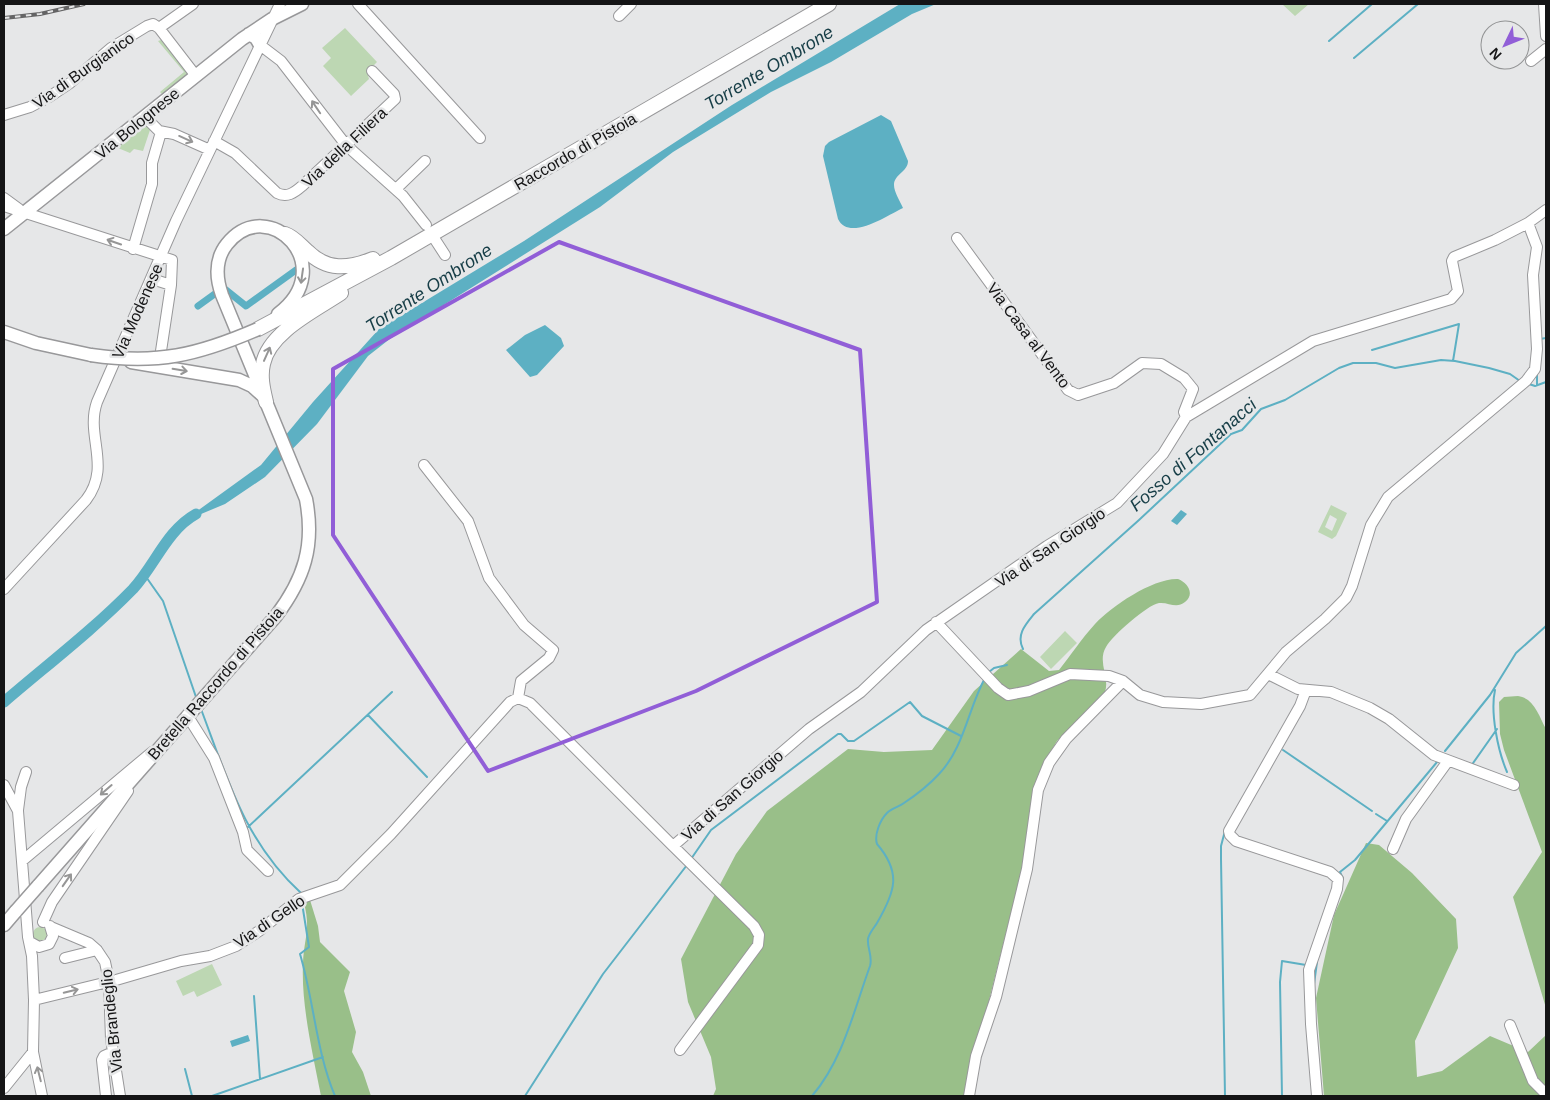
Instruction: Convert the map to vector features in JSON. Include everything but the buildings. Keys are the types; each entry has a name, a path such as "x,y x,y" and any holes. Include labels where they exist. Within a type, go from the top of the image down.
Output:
{"highway":[{"name":"Raccordo di Pistoia","path":"387,257 817,4"},
{"name":"Raccordo di Pistoia","path":"258,328 387,257 829,4"},
{"path":"285,234 315,259 331,266 351,267 387,257"},
{"path":"266,402 262,368 265,356 273,342 387,257"}],"main road":[{"name":"Via Bolognese","path":"4,229 249,34 294,5"},
{"path":"249,34 256,38 260,45"},
{"name":"Bretella Raccordo di Pistoia","path":"4,925 22,912 38,886 157,748 276,616 296,588 307,556 309,532 306,499 219,286 217,270 225,246 242,231 262,227 285,234"},
{"path":"258,328 292,302 302,281 303,263 300,253 285,234"},
{"name":"Raccordo di Pistoia","path":"4,332 36,343 91,355 144,360 177,356 210,347 258,328"},
{"path":"122,359 248,384 259,392 266,402"}],"street":[{"path":"193,4 159,28 196,76"},
{"name":"Via Modenese","path":"4,589 86,500 95,487 98,473 95,406 161,255 280,4"},
{"path":"358,4 480,138"},
{"path":"619,16 631,4"},
{"path":"1544,4 1546,36"},
{"name":"Via di Burgianico","path":"4,115 30,107 49,97 68,84 111,48 147,26 153,24 159,28"},
{"path":"260,45 273,54 287,68 346,145 396,189 426,225"},
{"path":"1531,61 1546,49"},
{"name":"Via della Filiera","path":"212,146 232,151 274,191 284,195 298,190 395,98 372,71"},
{"path":"145,117 161,132 174,134 212,146"},
{"path":"133,248 152,184 152,163 161,132"},
{"path":"396,189 425,161"},
{"path":"4,198 24,213"},
{"path":"4,206 133,248 161,255 173,262 161,352"},
{"name":"Via di San Giorgio","path":"673,846 809,728 854,698 936,622 1047,546 1117,502 1163,454 1186,417 1313,341 1453,297 1458,289 1452,261 1454,257 1528,223 1546,210"},
{"path":"936,622 998,688 1008,695 1029,691 1070,674 1109,676 1123,681 1140,695 1151,700 1177,704 1201,704 1250,695 1286,652 1325,619 1346,598 1352,586 1371,525 1388,497 1526,381 1533,373 1537,349 1533,275 1537,247 1528,223"},
{"path":"434,238 445,254"},
{"name":"Via Casa al Vento","path":"957,238 1068,390 1078,395 1114,383 1142,363 1161,364 1184,378 1192,389 1184,412 1186,417"},
{"path":"152,279 171,285"},
{"path":"424,464 468,521 489,578 524,625 553,650 549,658 522,680 518,698"},
{"path":"1268,674 1295,688 1331,692 1375,710 1389,719 1428,752 1514,785"},
{"path":"969,1096 976,1056 996,997 1027,869 1038,790 1049,763 1066,739 1123,681"},
{"path":"1306,690 1300,706 1230,826 1229,833 1236,840 1330,872 1338,879 1337,889 1311,965 1311,1024 1317,1096"},
{"name":"Via di San Giorgio","path":"518,698 530,703 754,926 759,935 758,945 680,1050"},
{"name":"Via di Gello","path":"34,1000 181,961 210,956 236,946 259,931 299,899 340,885 391,834 510,702 518,698"},
{"path":"187,715 214,758 247,850 268,871"},
{"path":"22,861 157,748"},
{"path":"1393,849 1409,814 1448,761"},
{"path":"42,1096 33,1052 34,1000 32,956 34,945 28,935 40,925 52,902 134,782 140,769"},
{"path":"26,772 21,787 18,810 22,861 22,912 53,936 50,943"},
{"path":"4,785 18,810"},
{"name":"Via Brandeglio","path":"40,925 85,941 97,950 105,962 109,981 109,1016 113,1052 120,1096"},
{"path":"34,945 50,943 70,936"},
{"path":"65,958 97,950"},
{"path":"1510,1025 1533,1081 1546,1094"},
{"path":"7,1084 33,1052"},
{"path":"106,1096 102,1060 104,1056 113,1052"}],"highlighted area":[{"path":"559,242 860,350 877,602 696,691 488,771 333,535 333,369"}],"green space":[{"path":"1282,4 1309,4 1295,16"},
{"path":"345,28 377,62 367,72 369,79 351,96 323,66 331,58 322,48"},
{"path":"161,40 189,74 163,95 160,92 184,72 158,41"},
{"path":"145,124 150,130 143,151 134,149 130,153 118,148 120,142"},
{"path":"1331,505 1347,513 1336,536 1332,539 1318,532","holes":["1330,515 1337,519 1332,531 1325,527"]},
{"path":"1178,579 1185,583 1189,589 1190,596 1188,599 1179,605 1159,603 1154,605 1130,622 1115,636 1106,647 1103,658 1106,681 1105,692 1057,741 1043,765 1035,785 1023,865 965,1096 713,1096 716,1089 711,1057 688,1002 681,959 736,854 767,811 848,749 884,752 932,750 974,691 1021,649 1049,671 1059,670 1090,629 1112,609 1145,588 1168,580"},
{"path":"1065,631 1077,643 1051,669 1040,657"},
{"path":"1504,697 1524,697 1532,704 1546,729 1546,1008 1513,897 1542,852 1504,750 1500,734 1499,702"},
{"path":"1366,843 1379,845 1412,873 1456,919 1458,948 1415,1041 1417,1077 1442,1071 1490,1036 1528,1052 1546,1035 1546,1096 1324,1096 1316,998 1334,915"},
{"path":"310,900 318,926 320,942 350,972 344,991 356,1032 352,1052 363,1072 371,1096 321,1096 308,1030 303,979 307,927 304,903"},
{"path":"37,927 43,927 47,934 43,941 37,941 33,937 33,931"},
{"path":"212,964 222,985 197,997 194,991 183,996 176,981"}],"water":[{"path":"900,4 936,4 912,14 831,62 771,92 673,152 600,207 391,338 368,356 317,424 265,477 225,504 182,522 261,465 313,402 379,329 524,241 732,105"},
{"path":"881,115 891,121 908,161 906,168 896,178 894,185 903,208 869,225 851,228 843,225 838,219 823,156 825,146 829,142"},
{"path":"545,325 561,338 564,346 537,375 530,377 506,350 525,335"},
{"path":"1181,510 1187,514 1177,525 1171,521"},
{"path":"248,1035 250,1041 232,1047 230,1041"}],"waterway":[{"path":"1329,41 1372,4"},
{"path":"1354,58 1418,4"},
{"path":"226,290 246,306 296,270"},
{"path":"198,306 216,293"},
{"path":"1372,350 1459,324 1453,361"},
{"path":"1540,339 1546,338"},
{"name":"Fosso di Fontanacci","path":"1023,649 1020,639 1021,635 1034,614 1231,434 1242,430 1261,409 1285,400 1339,368 1353,363 1376,363 1395,368 1441,360 1455,361 1510,374 1520,381"},
{"path":"1537,375 1537,385"},
{"name":"Fosso di Fontanacci","path":"1529,384 1535,386 1546,382"},
{"name":"Torrente Ombrone","path":"4,702 118,604 141,580 169,538 196,514"},
{"path":"144,574 163,601 196,697"},
{"path":"1445,751 1490,695 1516,653 1546,626"},
{"name":"Fosso di Fontanacci","path":"989,672 994,668 1007,665"},
{"name":"Fosso di Fontanacci","path":"812,1096 832,1067 847,1034 870,966 871,959 868,942 870,933 883,912 892,892 893,874 890,864 876,840 880,824 887,813 922,790 947,764 960,740 985,678"},
{"path":"1495,690 1494,721 1507,772"},
{"path":"248,827 392,692"},
{"path":"691,859 711,830 838,734 841,734 848,741 854,741 910,702 922,716 961,736"},
{"path":"201,709 229,784 252,831 265,852 301,893"},
{"path":"368,715 427,777"},
{"path":"1471,766 1497,729"},
{"path":"1283,750 1372,811"},
{"path":"1343,879 1340,872 1355,860 1437,762"},
{"path":"1376,814 1387,821"},
{"path":"1225,1096 1221,846 1226,827"},
{"path":"525,1096 603,974 687,865"},
{"path":"302,903 309,947 300,954 323,1061 335,1096"},
{"path":"1282,1096 1280,982 1282,961 1306,965"},
{"path":"1314,984 1317,962"},
{"path":"254,996 260,1079"},
{"path":"212,1096 323,1057"},
{"path":"185,1069 192,1096"}],"railway":[{"path":"4,18 40,14 84,4"}]}
